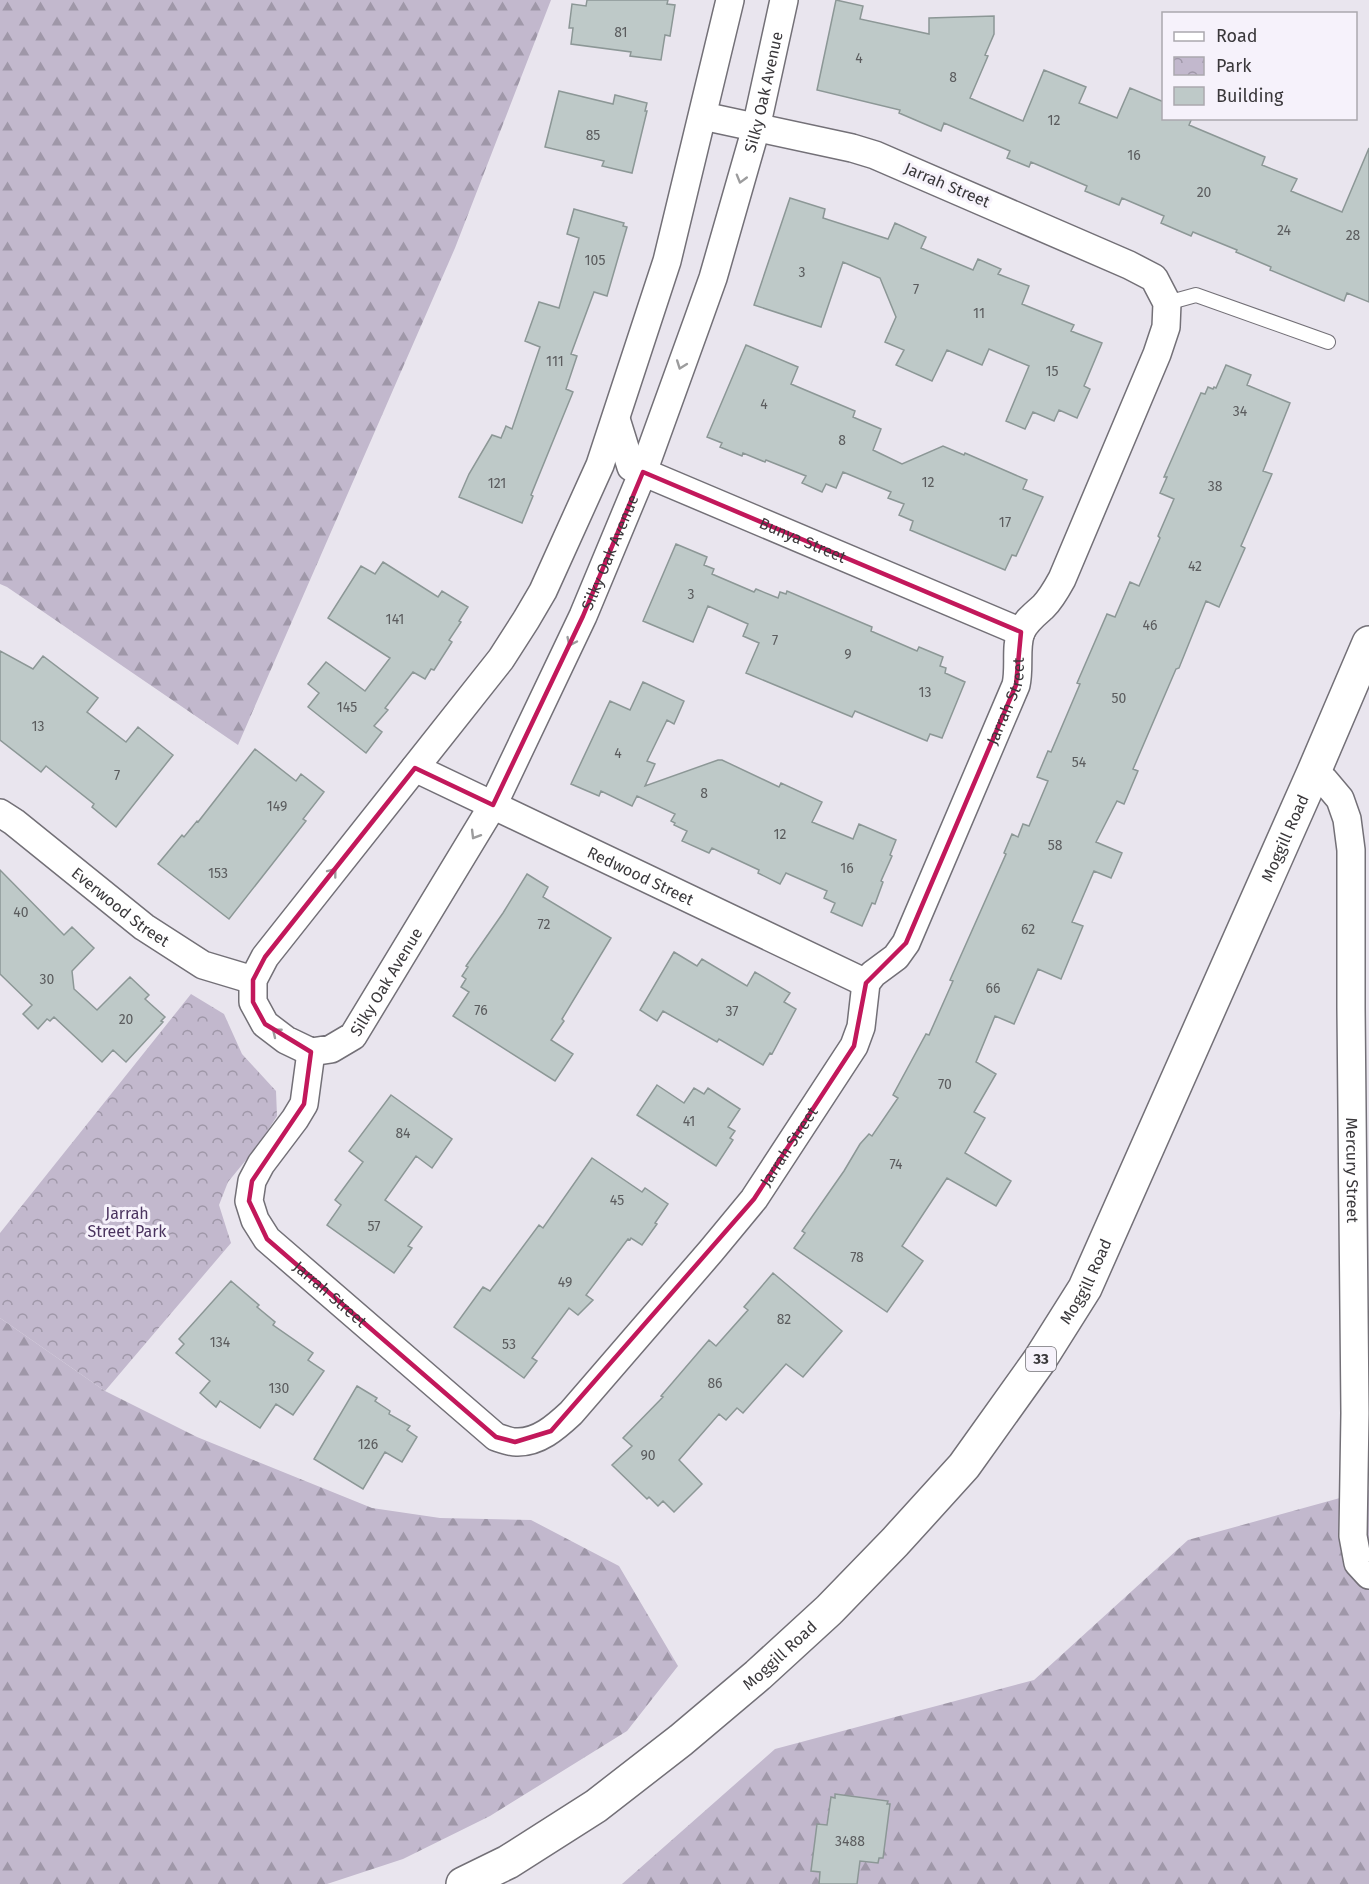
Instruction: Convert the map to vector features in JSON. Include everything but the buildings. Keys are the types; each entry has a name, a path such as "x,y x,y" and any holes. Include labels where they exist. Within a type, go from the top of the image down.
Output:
{"main road":[{"name":"Moggill Road","path":"463,1884 508,1862 596,1806 681,1740 758,1675 829,1610 964,1466 1040,1361 1085,1287 1369,643"}],"street":[{"path":"311,1052 286,1040 265,1024 253,1002 254,980 265,957 501,659 543,591 600,465 667,261 730,0"},
{"name":"Silky Oak Avenue","path":"311,1052 331,1049 353,1035 493,805 583,616 643,472 713,278 756,128 784,0"},
{"name":"Jarrah Street","path":"703,116 852,148 903,166 1130,264 1154,278 1167,303"},
{"path":"1021,632 1055,593 1062,579 1157,354 1166,327 1167,303"},
{"name":"Bunya Street","path":"616,419 631,467 1021,632"},
{"name":"Jarrah Street","path":"311,1052 304,1104 261,1164 252,1181 249,1200 255,1220 267,1239 496,1437 515,1442 533,1440 551,1431 571,1413 754,1199 854,1046 861,1027 866,983 873,974 896,957 906,943 1016,685 1021,632"},
{"name":"Redwood Street","path":"415,768 866,983"},
{"name":"Mercury Street","path":"1313,774 1324,780 1340,800 1347,819 1351,850 1356,1413 1353,1536 1358,1563 1369,1575"},
{"name":"Everwood Street","path":"0,813 144,927 203,965 254,980"}],"lane":[{"path":"1167,303 1196,295 1328,342"}],"highlighted area":[{"path":"643,472 1021,632 1016,685 906,943 866,983 854,1046 754,1199 551,1431 515,1442 496,1437 267,1239 249,1201 252,1181 304,1104 311,1052 265,1024 253,1002 253,980 265,957 415,768 493,805 583,616"}],"green space":[{"path":"0,0 551,0 455,248 238,745 0,584"},
{"name":"Jarrah Street Park","path":"191,994 224,1014 242,1054 276,1091 277,1116 259,1144 228,1182 219,1205 231,1243 105,1391 0,1318 0,1233"},
{"path":"0,1318 105,1391 197,1437 372,1508 440,1518 531,1520 619,1566 678,1666 627,1731 490,1816 403,1859 327,1884 0,1884"},
{"path":"1369,1490 1369,1884 622,1884 775,1749 1034,1680 1188,1540"}]}
